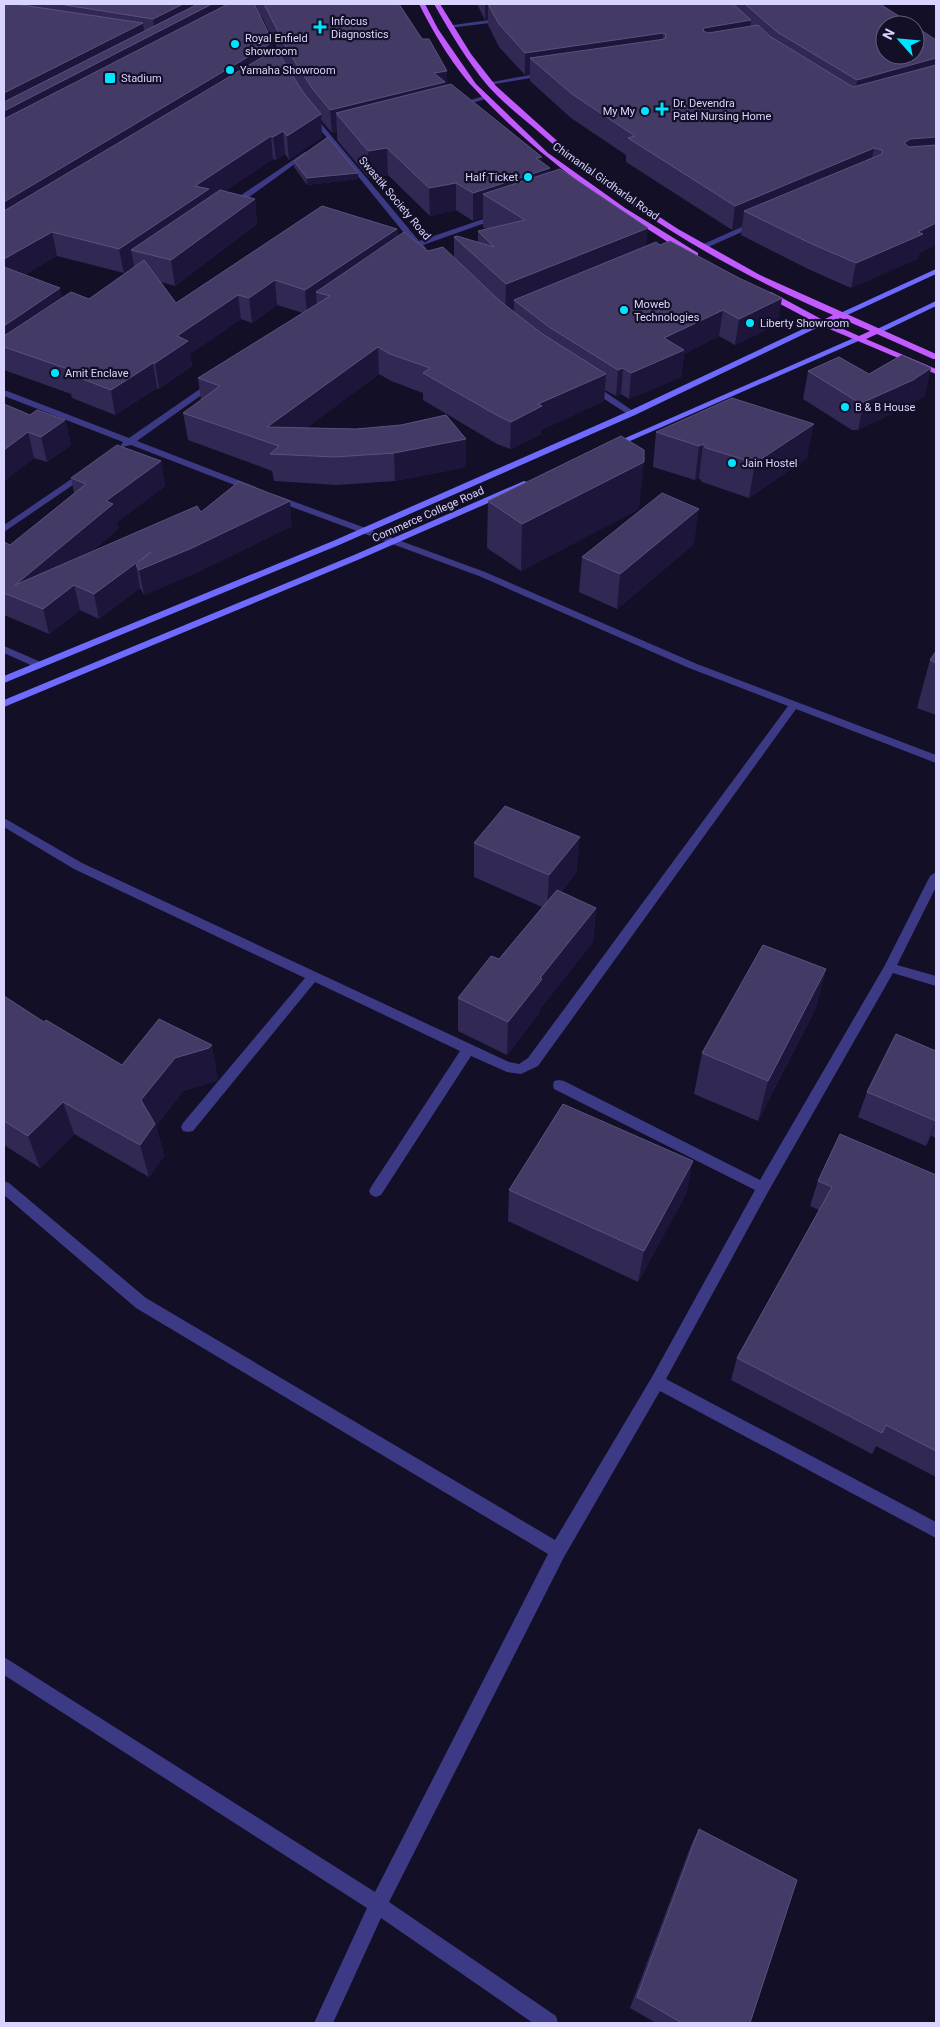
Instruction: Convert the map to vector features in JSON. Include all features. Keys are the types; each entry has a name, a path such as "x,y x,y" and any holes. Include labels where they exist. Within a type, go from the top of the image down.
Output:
{"main road":[{"name":"Chimanlal Girdharlal Road","path":"422,4 441,37 474,85 546,154 622,210 700,258"},
{"name":"Chimanlal Girdharlal Road","path":"437,4 449,26 489,83 562,151 637,205 728,261 812,304 877,331"},
{"path":"823,324 936,271"},
{"path":"756,288 823,324 936,372"},
{"path":"605,449 859,339 936,303"},
{"name":"Commerce College Road","path":"4,680 38,664 364,530 632,413 823,324"},
{"path":"877,331 936,357"},
{"name":"Commerce College Road","path":"4,704 532,481"}],"street":[{"path":"449,26 516,19"},
{"path":"489,83 558,73"},
{"path":"450,107 487,97"},
{"name":"Swastik Society Road","path":"309,112 418,244 427,252"},
{"path":"322,143 329,138 338,136"},
{"path":"222,211 315,148"},
{"path":"580,189 589,186"},
{"path":"393,261 418,244 508,213"},
{"path":"703,246 766,220"},
{"path":"678,254 687,250"},
{"path":"117,450 220,379"},
{"path":"584,382 632,413"},
{"path":"4,393 321,516 394,540 482,574 693,666 936,759"},
{"path":"4,529 93,467"},
{"path":"4,648 38,664"},
{"path":"4,822 78,866 507,1067 521,1069 533,1062 794,705"},
{"path":"323,2023 378,1905 558,1551 657,1382 763,1188 890,967 936,876"},
{"path":"890,967 936,981"},
{"path":"188,1127 313,976"},
{"path":"376,1191 468,1049"},
{"path":"559,1085 763,1188"},
{"path":"4,1187 141,1303 558,1551"},
{"path":"657,1382 936,1530"},
{"path":"4,1664 378,1905 549,2023"}],"building":[{"path":"4,4 15,4 143,23 4,93"},
{"path":"59,4 183,4 153,19"},
{"path":"198,4 212,4 4,111 4,102"},
{"path":"228,4 254,4 273,42 4,202 4,119"},
{"path":"264,4 399,4 422,39 429,39 447,71 434,73 445,82 330,110 312,88 288,51"},
{"path":"488,4 733,4 751,20 704,28 703,31 708,33 758,25 771,37 853,87 936,65 936,137 910,139 904,143 909,147 936,145 936,223 918,232 923,234 856,263 744,211 882,154 882,150 874,148 735,206 628,138 635,136 572,94 530,58 665,39 666,34 525,53 499,24"},
{"path":"745,4 880,4 897,15 875,15 875,65 911,65 857,80 777,32"},
{"path":"925,33 936,40 936,58 925,61"},
{"path":"276,49 303,92 321,114 287,136 283,131 273,137 271,136 195,186 209,189 119,249 52,232 4,259 4,211"},
{"path":"451,84 542,157 536,158 550,168 473,193 456,183 429,188 387,148 368,151 336,113"},
{"path":"328,137 358,173 307,178 294,161"},
{"path":"560,169 648,228 506,284 454,237 457,236 494,247 478,231 525,220 483,194"},
{"path":"220,190 255,199 171,260 131,250"},
{"path":"322,206 397,229 305,290 275,280 249,298 238,295 177,336 188,341 111,390 67,373 71,370 4,347 4,336 71,292 89,299 144,260 176,303"},
{"path":"404,232 428,251 443,247 500,301 541,333 606,374 538,404 542,406 511,422 423,373 430,368 390,354 378,347 267,427 356,429 401,425 446,415 466,439 394,453 335,457 270,454 279,446 183,413 220,386 198,378 330,296 316,292"},
{"path":"670,241 739,278 782,298 739,319 723,310 664,338 684,350 631,373 623,368 618,370 549,327 514,300 656,242 660,245"},
{"path":"4,267 60,288 4,326"},
{"path":"902,355 931,368 913,380 864,402 858,402 808,371 839,357 869,374"},
{"path":"732,398 814,424 755,463 706,448 703,444 699,446 656,432"},
{"path":"4,404 30,415 37,410 65,420 41,437 28,432 4,450"},
{"path":"621,436 644,450 644,462 522,524 488,501"},
{"path":"117,445 161,461 106,501 113,504 15,585 197,506 201,512 238,481 290,501 192,548 139,570 136,565 151,552 94,594 74,585 43,609 4,593 4,542 10,545 86,484 71,478"},
{"path":"662,493 699,509 620,574 582,557"},
{"path":"936,651 936,663 930,660"},
{"path":"505,806 580,837 549,875 474,843"},
{"path":"557,890 596,908 540,978 542,979 508,1022 458,998 491,956 499,959"},
{"path":"763,945 826,969 768,1081 702,1053"},
{"path":"4,996 44,1022 46,1020 122,1065 159,1019 212,1045 209,1048 175,1058 141,1100 155,1124 140,1145 63,1102 28,1136 4,1121"},
{"path":"896,1034 936,1051 936,1121 867,1092"},
{"path":"563,1104 693,1161 644,1251 509,1190"},
{"path":"840,1134 936,1175 936,1451 886,1425 882,1433 737,1358 832,1187 818,1181"},
{"path":"699,1829 797,1880 750,2023 682,2023 637,1997"}],"place":[{"name":"Infocus Diagnostics","path":"320,27"},
{"name":"Royal Enfield showroom","path":"235,44"},
{"name":"Yamaha Showroom","path":"230,70"},
{"name":"Stadium","path":"110,78"},
{"name":"Dr. Devendra Patel Nursing Home","path":"662,109"},
{"name":"My My","path":"645,111"},
{"name":"Half Ticket","path":"528,177"},
{"name":"Moweb Technologies","path":"624,310"},
{"name":"Liberty Showroom","path":"750,323"},
{"name":"Amit Enclave","path":"55,373"},
{"name":"B & B House","path":"845,407"},
{"name":"Jain Hostel","path":"732,463"}]}
